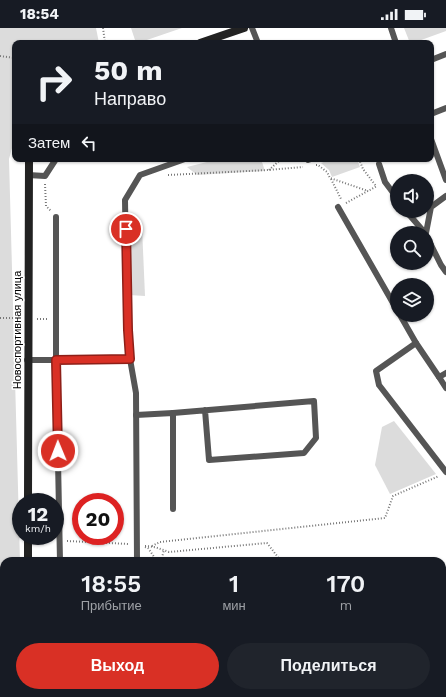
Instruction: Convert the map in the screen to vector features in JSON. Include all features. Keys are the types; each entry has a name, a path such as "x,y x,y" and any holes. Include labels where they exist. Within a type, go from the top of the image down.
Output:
{"main road":[{"path":"209,40 244,28"},
{"name":"Новоспортивная улица","path":"28,493 27,360 29,162"},
{"path":"28,545 28,557"}],"lane":[{"path":"252,28 257,40"},
{"path":"391,28 395,40"},
{"path":"434,59 446,54"},
{"path":"434,113 446,108"},
{"path":"434,147 446,180"},
{"path":"28,175 45,176 54,162"},
{"path":"137,557 136,393 130,359 128,330 125,200 140,175 177,162"},
{"path":"379,164 385,182 390,189"},
{"path":"427,226 431,207 446,196"},
{"path":"338,207 390,298"},
{"path":"56,217 56,360 59,493"},
{"path":"412,218 419,226"},
{"path":"434,251 446,272"},
{"path":"404,322 446,388"},
{"path":"416,343 376,371 379,385 446,472"},
{"path":"27,360 130,359"},
{"path":"439,377 446,373"},
{"path":"136,415 314,401 316,438 304,453 209,460 205,410"},
{"path":"173,413 173,508"},
{"path":"60,545 60,557"}],"path":[{"path":"103,28 105,40"},
{"path":"0,56 12,58"},
{"path":"268,170 278,162"},
{"path":"310,162 318,165 327,172 344,204 385,182"},
{"path":"360,162 363,169 376,187"},
{"path":"165,175 304,167"},
{"path":"45,176 46,206 56,217"},
{"path":"330,178 368,191"},
{"path":"152,546 160,542 385,518 392,496 446,472"},
{"path":"64,541 137,545"},
{"path":"154,557 148,548 142,546 152,546 169,552 268,543 278,557"},
{"path":"162,557 164,550"}],"shaded area":[{"path":"0,28 96,28 98,40 12,40 12,148 9,159 18,493 12,493 12,545 20,545 20,557 0,557"},
{"path":"131,28 182,28 147,40 135,40"},
{"path":"404,28 446,28 446,31 421,40 409,40"},
{"path":"207,162 262,162 265,171 197,175 187,167"},
{"path":"358,162 360,167 332,177 329,170 321,163"},
{"path":"142,227 145,296 129,295 127,228"},
{"path":"394,421 436,474 390,494 375,465 382,427"}],"route":[{"path":"58,451 56,360 130,359 126,229"}]}
